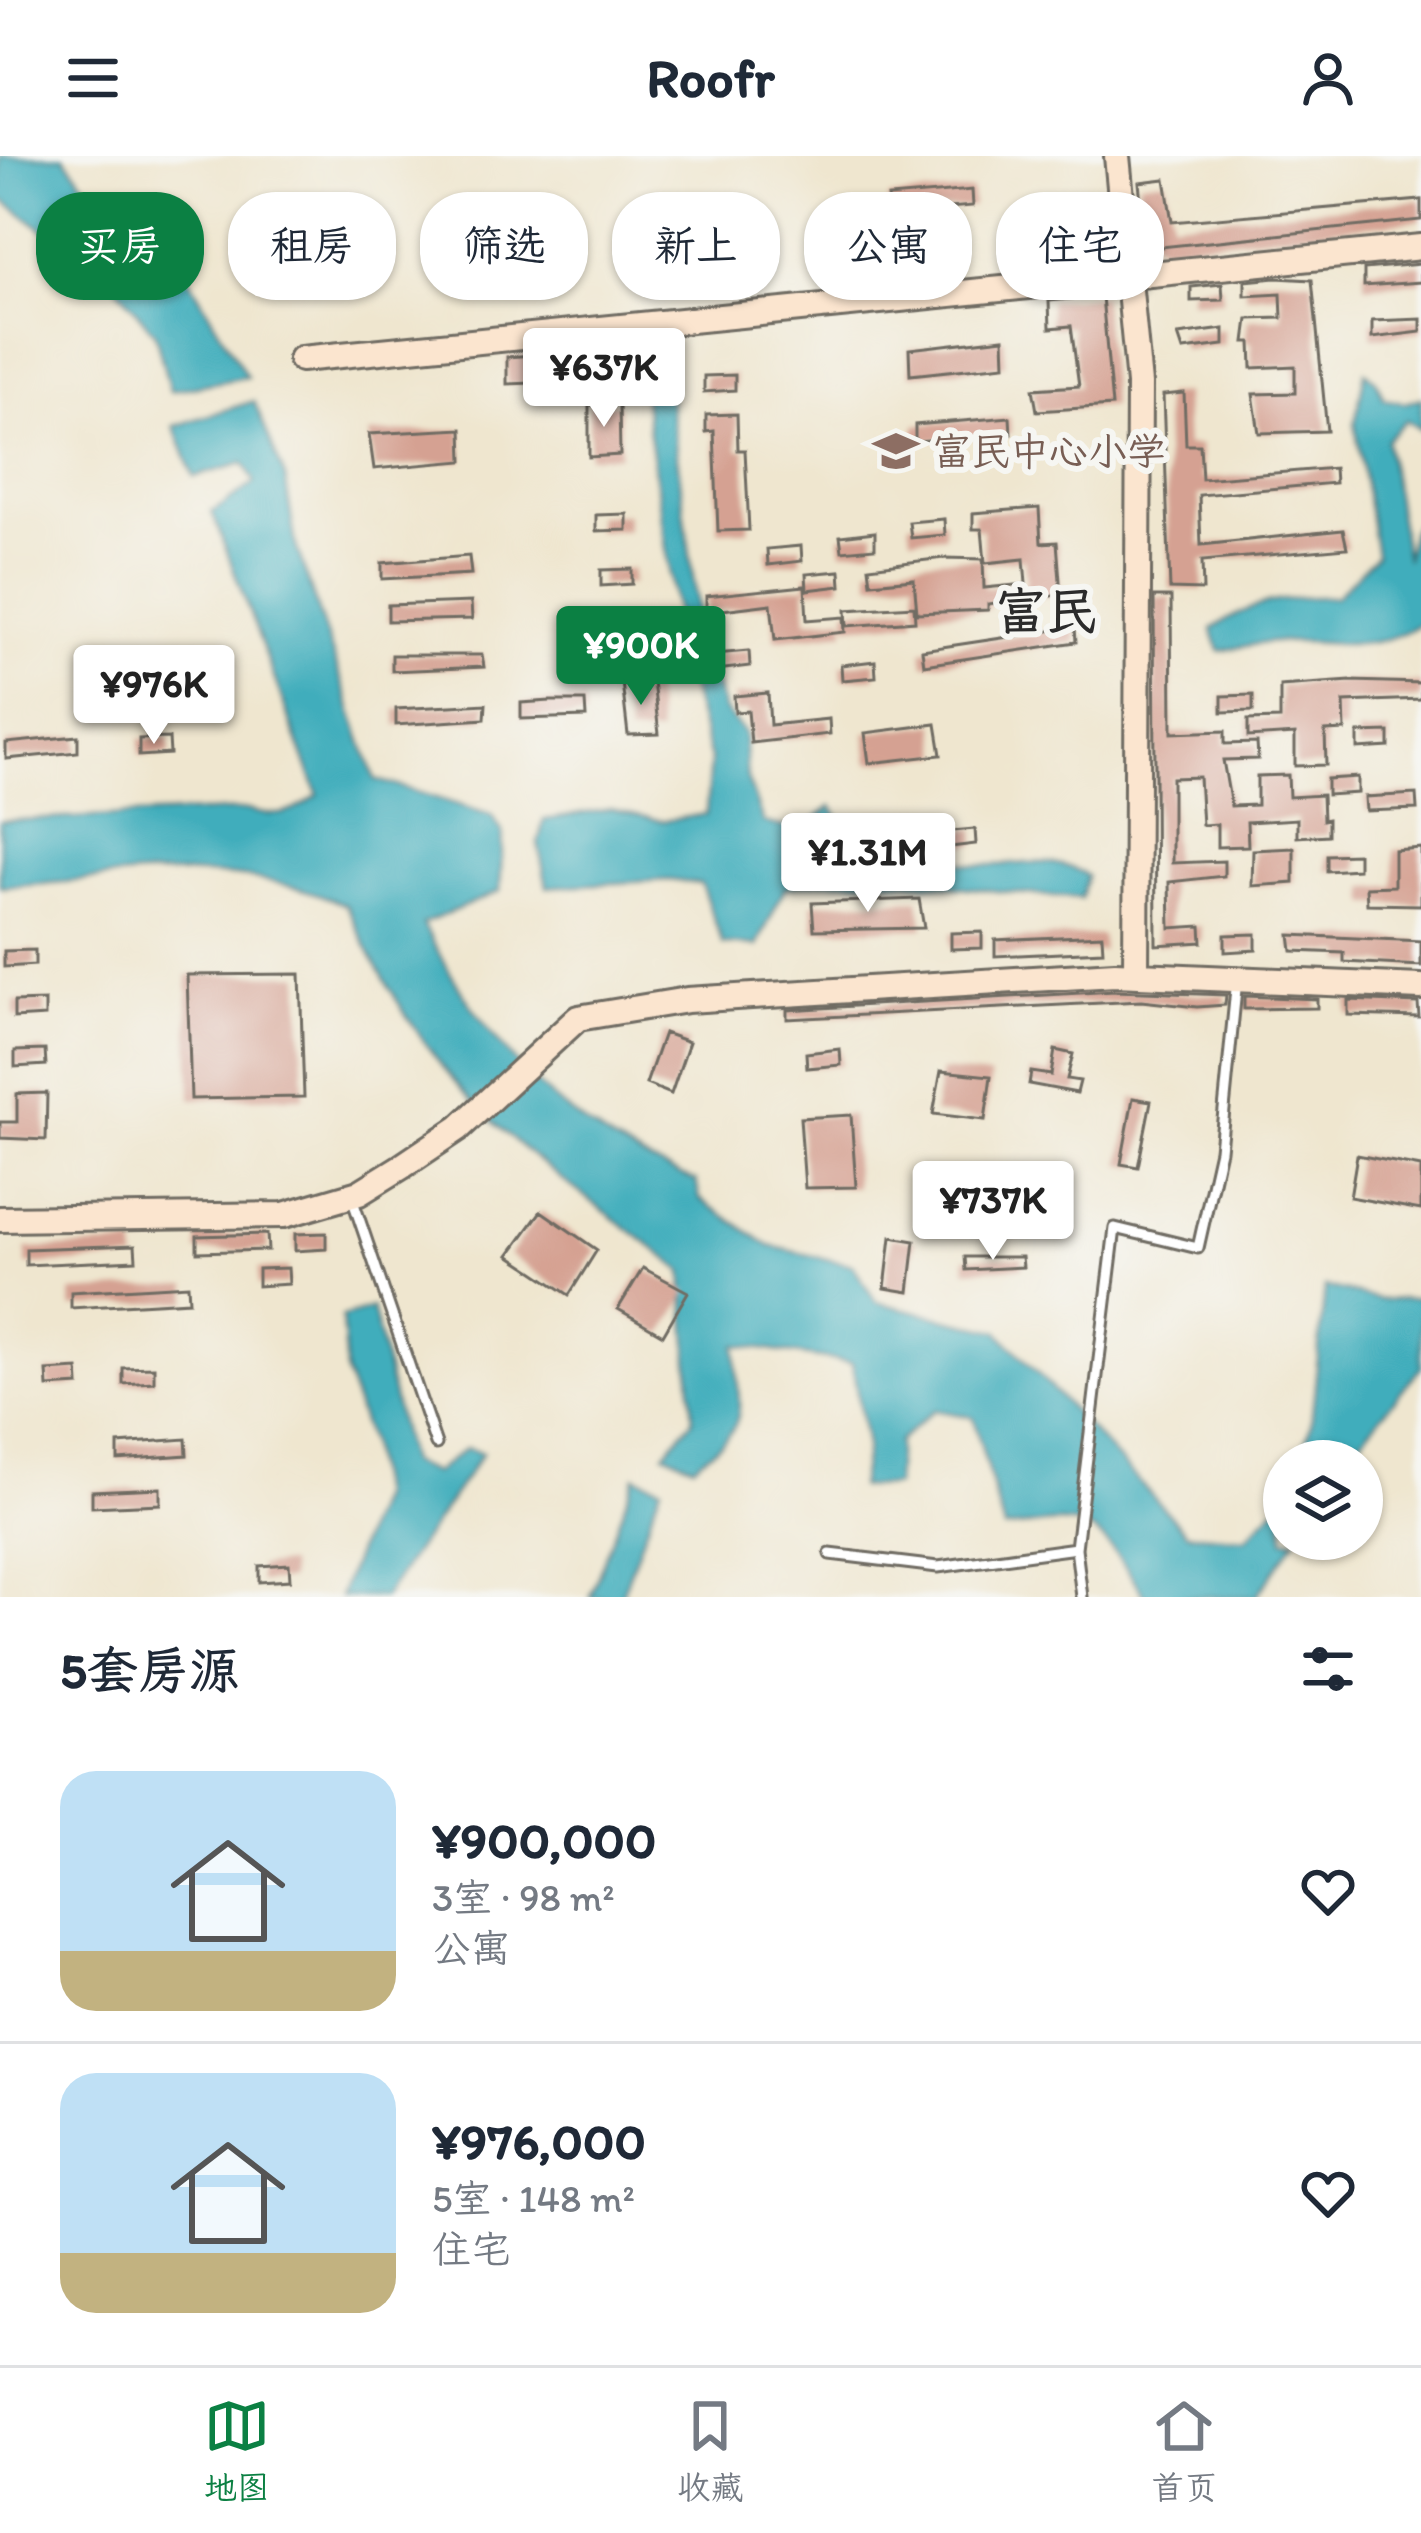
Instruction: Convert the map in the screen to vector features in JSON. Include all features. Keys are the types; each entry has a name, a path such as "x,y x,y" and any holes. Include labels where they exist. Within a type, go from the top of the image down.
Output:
{"street":[{"path":"1117,156 1120,192"},
{"path":"1164,273 1421,247"},
{"path":"301,359 996,290"},
{"path":"1130,300 1139,384 1136,976"},
{"path":"0,1219 284,1215 351,1196 459,1128 578,1018 687,1000 1136,976 1421,987"}],"lane":[{"path":"1082,1597 1076,1548 1115,1228 1198,1248 1220,1150 1238,980"},
{"path":"351,1196 436,1444"},
{"path":"830,1554 938,1567 1076,1548"}],"water":[{"path":"0,156 64,156 91,192 36,192 36,224 0,198"},
{"path":"128,300 202,300 247,377 170,391 155,334"},
{"path":"635,339 662,340 701,639 724,710 744,733 747,778 763,822 800,831 832,806 850,837 879,845 969,864 1044,863 1073,869 1087,876 1081,898 896,882 785,888 757,946 723,944 701,884 669,880 547,887 538,843 544,820 611,809 663,821 706,814 710,759 682,657"},
{"path":"1365,371 1376,380 1384,399 1405,403 1421,398 1421,430 1406,420 1386,440 1406,560 1411,531 1421,517 1421,623 1367,643 1276,642 1220,651 1212,629 1270,602 1335,597 1376,555 1355,423"},
{"path":"254,401 285,478 296,546 375,779 491,815 503,833 500,891 423,924 502,1047 568,1111 606,1138 696,1181 700,1199 770,1246 853,1265 876,1302 998,1331 1187,1533 1246,1538 1263,1520 1263,1560 1282,1560 1256,1597 1146,1597 1115,1553 1091,1530 1059,1523 1004,1529 973,1417 934,1410 898,1442 895,1486 859,1487 866,1447 852,1363 736,1345 738,1413 727,1437 693,1465 664,1453 693,1420 683,1271 508,1136 457,1084 396,998 346,905 259,879 216,875 132,876 0,887 0,821 247,810 276,814 301,807 318,795 212,512 255,483 244,463 194,477 174,426"},
{"path":"1325,1287 1382,1300 1421,1298 1421,1367 1361,1440 1306,1440"},
{"path":"372,1308 409,1463 434,1473 466,1448 482,1453 384,1597 339,1597 378,1497 369,1444 346,1374 342,1317"},
{"path":"635,1476 661,1486 621,1597 590,1597"}],"building":[{"path":"1165,179 1172,222 1421,200 1421,220 1164,247 1164,192 1140,192 1139,182"},
{"path":"1421,264 1421,282 1364,286 1364,269"},
{"path":"1312,280 1327,431 1259,433 1253,394 1295,393 1295,366 1252,368 1251,342 1245,342 1248,319 1282,318 1281,294 1245,296 1245,281"},
{"path":"1222,284 1223,300 1191,301 1191,287"},
{"path":"1102,300 1112,406 1037,411 1033,389 1079,386 1071,326 1050,328 1049,301"},
{"path":"1421,319 1421,332 1372,338 1372,321"},
{"path":"1224,329 1224,345 1183,350 1178,335"},
{"path":"1004,338 1005,365 910,375 909,349"},
{"path":"561,353 560,382 507,384 507,357"},
{"path":"614,353 615,369 584,370 584,354"},
{"path":"735,375 735,390 704,392 704,376"},
{"path":"1184,393 1186,445 1200,445 1202,479 1334,468 1335,483 1199,495 1201,545 1343,530 1347,548 1202,561 1203,590 1170,589 1163,395"},
{"path":"619,404 620,455 589,457 589,405"},
{"path":"737,414 738,450 745,450 749,530 718,531 714,431 706,432 706,415"},
{"path":"1010,417 1011,434 915,441 915,425"},
{"path":"462,429 463,461 374,469 369,434"},
{"path":"1039,508 1041,543 1057,542 1061,594 988,604 988,610 917,613 914,579 871,583 869,567 944,558 983,559 984,588 1026,584 1024,559 985,563 982,529 973,529 973,513"},
{"path":"627,514 627,530 596,531 596,515"},
{"path":"944,519 945,535 911,538 909,522"},
{"path":"875,532 875,548 842,551 840,536"},
{"path":"801,546 802,561 768,565 767,549"},
{"path":"469,556 471,574 382,579 382,563"},
{"path":"632,569 632,584 601,586 601,570"},
{"path":"840,571 841,586 807,590 806,574"},
{"path":"805,586 807,620 844,617 845,632 775,640 771,604 706,612 706,596"},
{"path":"1154,597 1171,597 1172,733 1225,731 1225,744 1257,743 1258,759 1223,760 1231,806 1257,805 1257,776 1288,775 1289,797 1322,795 1323,820 1328,819 1328,835 1297,837 1297,819 1247,822 1248,846 1217,847 1217,824 1202,825 1199,777 1172,778 1172,863 1224,861 1224,876 1169,882 1170,928 1201,926 1202,942 1156,945"},
{"path":"471,602 472,619 388,621 388,605"},
{"path":"914,606 915,621 847,626 846,610"},
{"path":"1075,627 1076,642 924,665 922,650"},
{"path":"644,640 645,656 613,658 613,641"},
{"path":"749,651 750,666 716,670 715,654"},
{"path":"392,655 482,655 484,667 392,671"},
{"path":"875,661 876,677 842,680 841,665"},
{"path":"653,681 659,734 628,735 622,682"},
{"path":"1421,683 1421,699 1344,702 1345,730 1325,731 1326,765 1295,766 1295,734 1248,737 1248,720 1280,719 1280,686"},
{"path":"768,693 770,725 829,719 830,734 751,743 748,711 735,712 734,696"},
{"path":"1253,695 1253,711 1222,712 1222,696"},
{"path":"585,701 586,717 521,719 521,703"},
{"path":"486,704 485,719 396,725 396,709"},
{"path":"936,724 941,755 869,763 865,733"},
{"path":"1389,732 1389,747 1358,749 1358,733"},
{"path":"78,736 78,752 6,759 6,743"},
{"path":"169,738 170,754 139,756 139,739"},
{"path":"1358,777 1358,793 1327,795 1327,779"},
{"path":"1416,794 1417,809 1366,811 1365,797"},
{"path":"975,829 976,844 942,848 941,832"},
{"path":"1294,848 1294,883 1252,886 1253,850"},
{"path":"1421,848 1421,905 1367,904 1366,887 1394,886 1394,850"},
{"path":"1358,854 1358,869 1327,871 1327,855"},
{"path":"919,899 924,928 814,930 812,903"},
{"path":"982,932 982,948 951,949 951,933"},
{"path":"1256,934 1256,950 1225,952 1225,935"},
{"path":"1102,935 1103,951 995,956 995,940"},
{"path":"1290,935 1421,941 1421,966 1344,962 1344,953 1292,951"},
{"path":"35,950 35,965 4,967 4,951"},
{"path":"300,974 304,1097 191,1099 187,975"},
{"path":"1115,991 1226,995 1225,1005 1197,1007 1141,1001 787,1019 787,1010"},
{"path":"1244,996 1317,999 1317,1008 1244,1009"},
{"path":"1348,1000 1418,1003 1419,1017 1348,1015"},
{"path":"45,1001 45,1016 14,1018 14,1002"},
{"path":"664,1033 689,1042 671,1094 646,1084"},
{"path":"840,1049 841,1065 807,1068 806,1053"},
{"path":"45,1050 46,1065 15,1067 15,1051"},
{"path":"1055,1050 1073,1054 1067,1079 1080,1081 1077,1093 1029,1084 1031,1072 1051,1075"},
{"path":"941,1071 991,1076 985,1120 933,1114"},
{"path":"47,1093 46,1140 0,1138 0,1122 17,1122 17,1094"},
{"path":"1133,1098 1151,1101 1138,1167 1121,1164"},
{"path":"851,1115 856,1187 805,1188 800,1118"},
{"path":"1357,1155 1421,1167 1421,1210 1350,1197"},
{"path":"541,1211 597,1250 569,1295 509,1255"},
{"path":"326,1233 326,1249 295,1251 295,1234"},
{"path":"267,1234 268,1250 197,1252 197,1236"},
{"path":"891,1237 915,1241 909,1292 885,1288"},
{"path":"135,1245 136,1260 26,1265 26,1249"},
{"path":"965,1257 1022,1257 1023,1267 966,1270"},
{"path":"288,1268 289,1284 258,1286 258,1269"},
{"path":"643,1268 688,1292 663,1335 618,1309"},
{"path":"188,1285 189,1301 71,1308 71,1292"},
{"path":"154,1367 154,1382 123,1384 123,1368"},
{"path":"78,1369 79,1385 48,1387 47,1371"},
{"path":"186,1439 187,1455 118,1460 118,1444"},
{"path":"160,1488 160,1504 92,1507 92,1491"},
{"path":"289,1564 290,1580 259,1582 259,1566"}],"place":[{"name":"富民中心小学","path":"896,451"}],"district":[{"name":"富民","path":"1046,611"}]}
